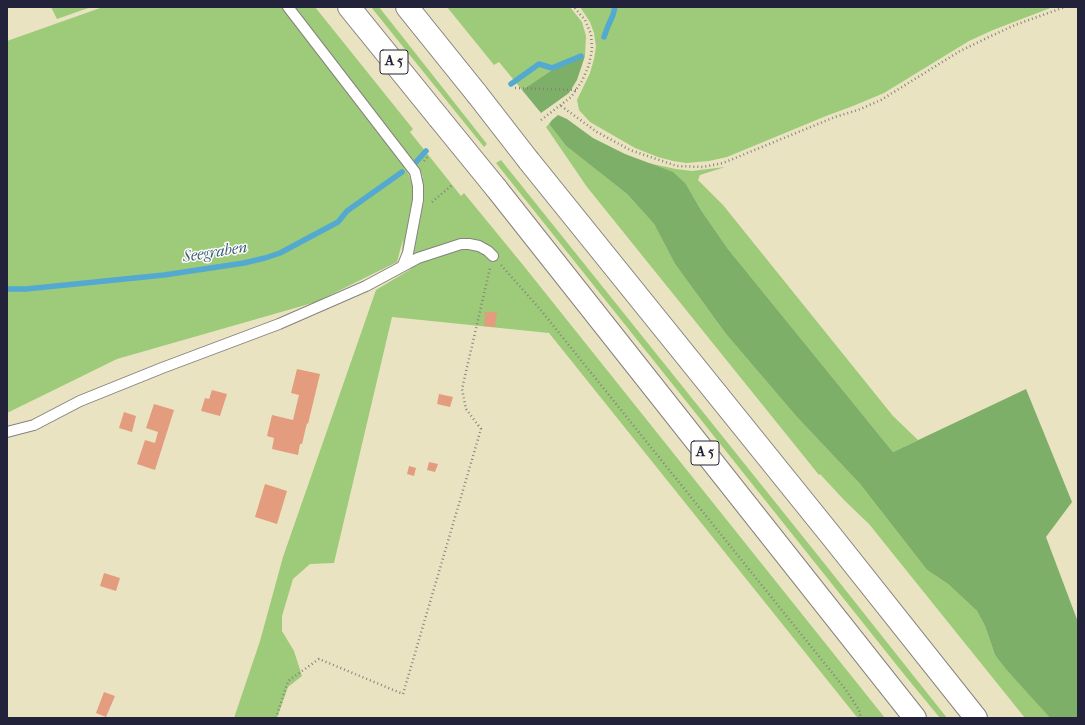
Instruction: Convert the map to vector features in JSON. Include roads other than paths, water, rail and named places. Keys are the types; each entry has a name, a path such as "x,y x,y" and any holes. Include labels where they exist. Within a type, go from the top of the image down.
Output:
{"highway":[{"name":"A 5","path":"349,7 496,188 915,718"},
{"path":"407,7 976,718"}],"lane":[{"path":"288,7 414,172 418,186 418,200 408,253 403,265"},
{"path":"7,432 34,425 80,401 279,324 366,286 418,258 461,244 479,246 493,256"}],"waterway":[{"path":"604,37 615,7"},
{"path":"511,84 539,64 552,68 581,56"},
{"path":"416,162 426,151"},
{"name":"Seegraben","path":"7,289 26,289 164,275 244,263 265,258 280,253 338,222 347,211 402,172"}]}
